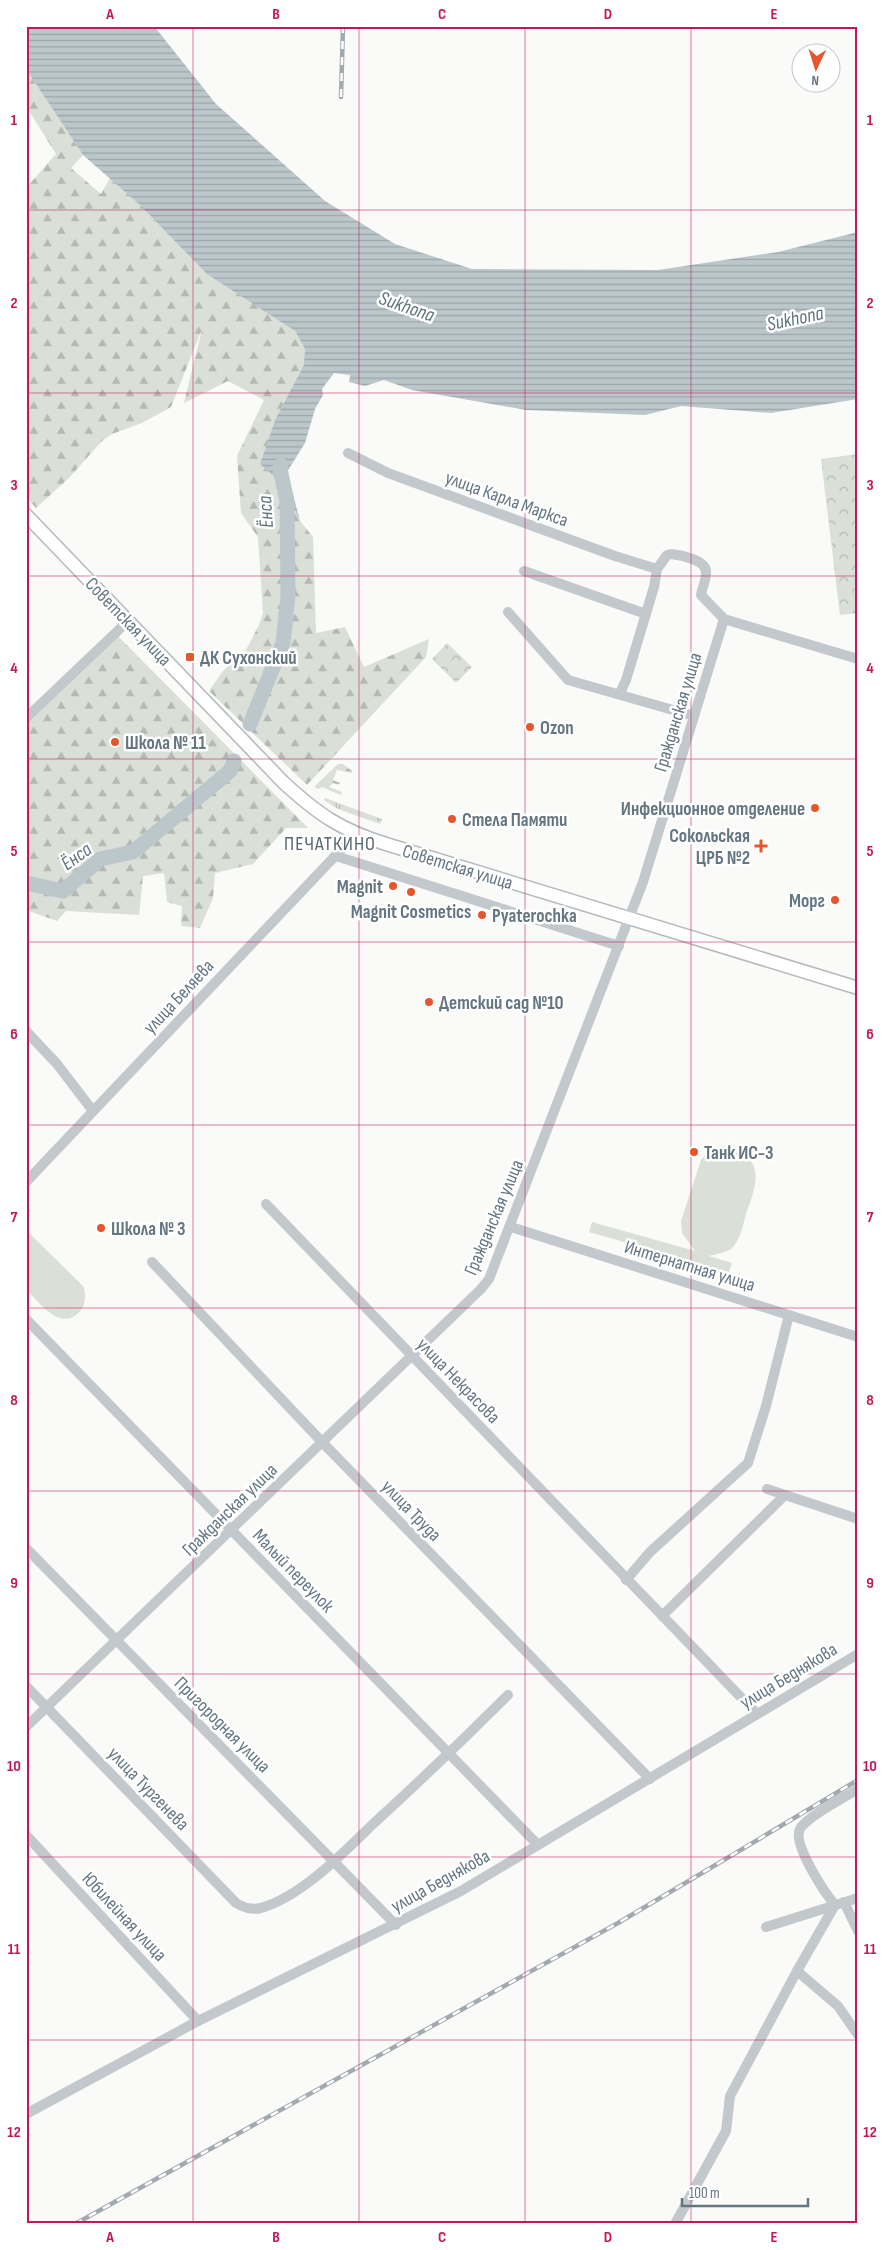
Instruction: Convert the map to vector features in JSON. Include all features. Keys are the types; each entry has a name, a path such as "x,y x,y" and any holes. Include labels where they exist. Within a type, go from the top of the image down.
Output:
{"main road":[{"name":"Советская улица","path":"26,514 284,783 319,813 356,834 858,988"}],"street":[{"name":"улица Карла Маркса","path":"348,452 388,473 615,556 657,569"},
{"path":"620,693 626,680 646,614 657,569 667,555 671,554 702,564 706,573 701,595 724,619 858,659"},
{"path":"524,571 646,614"},
{"path":"508,612 568,680 620,693 694,716"},
{"name":"Гражданская улица","path":"26,1727 413,1356 485,1284 495,1269 643,882 724,619"},
{"path":"26,718 128,621"},
{"name":"улица Беляева","path":"26,1182 356,834"},
{"name":"Советская улица","path":"336,856 619,946"},
{"path":"26,1031 57,1064 93,1111"},
{"name":"улица Некрасова","path":"266,1204 757,1714"},
{"name":"Интернатная улица","path":"511,1228 858,1337"},
{"name":"улица Труда","path":"152,1262 323,1443 650,1779"},
{"path":"626,1580 650,1552 748,1463 766,1406 789,1315"},
{"name":"Малый переулок","path":"26,1319 448,1755 538,1845"},
{"path":"767,1489 858,1519"},
{"path":"662,1616 785,1495"},
{"name":"Пригородная улица","path":"26,1548 396,1925"},
{"name":"улица Беднякова","path":"26,2114 198,2021 396,1925 461,1891 858,1654"},
{"name":"улица Тургенева","path":"26,1686 236,1903 251,1909 270,1905 295,1891 334,1861"},
{"path":"334,1861 448,1755 508,1695"},
{"path":"858,1789 804,1824 797,1836 822,1890 840,1904 858,1931"},
{"name":"Юбилейная улица","path":"26,1834 198,2021"},
{"path":"766,1927 858,1898"},
{"path":"675,2224 726,2131 730,2096 797,1971 840,1904"},
{"path":"797,1971 838,2006 858,2035"}],"green space":[{"path":"26,69 83,155 71,168 101,194 110,178 266,311 295,331 305,349 305,365 276,418 287,501 291,502 300,521 313,537 316,633 345,627 364,667 429,639 426,657 307,785 209,691 223,671 246,650 263,613 258,537 241,513 237,456 264,400 228,381 184,403 202,329 171,407 142,423 112,434 102,441 69,478 36,508 26,497 26,188 56,154 26,106"},
{"path":"858,454 858,613 840,615 821,459"},
{"path":"115,633 308,828 286,828 253,864 215,873 213,898 200,928 181,926 182,906 167,902 164,873 143,876 139,915 66,911 57,921 26,910 26,718"},
{"path":"447,643 472,667 456,683 432,659"},
{"path":"338,764 343,764 352,771 352,773 337,770 333,780 340,783 339,785 333,783 329,787 342,792 341,795 322,787 319,789 314,787"},
{"path":"325,798 382,819 380,824 338,809 324,800"},
{"path":"720,1146 734,1147 740,1150 751,1161 756,1175 754,1190 737,1242 729,1250 709,1256 732,1263 729,1272 589,1232 592,1222 695,1251 682,1233 681,1221 701,1160 707,1153"},
{"path":"26,1230 83,1286 85,1299 83,1306 75,1316 63,1319 55,1316 43,1307 26,1289"}],"water":[{"name":"Sukhona","path":"26,26 154,26 216,104 325,201 395,244 472,269 658,270 778,252 858,232 858,399 771,413 681,406 645,415 526,410 412,390 384,380 365,386 349,382 350,375 334,373 322,389 323,395 315,409 305,443 287,472 300,521 291,502 287,501 284,485 260,464 276,418 304,365 305,349 295,331 207,274 140,205 83,155 26,69"}],"waterway":[{"name":"Ёнса","path":"250,724 283,643 288,596 287,501 280,469 281,465"},
{"name":"Ёнса","path":"26,883 63,891 100,859 133,852 230,771 234,761"}],"railway":[{"path":"341,97 343,26"},
{"path":"75,2224 618,1923 858,1780"}],"place":[{"name":"ДК Сухонский","path":"190,657"},
{"name":"Ozon","path":"530,727"},
{"name":"Школа № 11","path":"115,742"},
{"name":"Инфекционное отделение","path":"815,808"},
{"name":"Стела Памяти","path":"452,819"},
{"name":"Сокольская ЦРБ №2","path":"761,846"},
{"name":"Magnit","path":"393,886"},
{"name":"Magnit Cosmetics","path":"411,892"},
{"name":"Морг","path":"835,900"},
{"name":"Pyaterochka","path":"482,915"},
{"name":"Детский сад №10","path":"429,1002"},
{"name":"Танк ИС-3","path":"694,1152"},
{"name":"Школа № 3","path":"101,1228"}],"district":[{"name":"ПЕЧАТКИНО","path":"330,843"}]}
